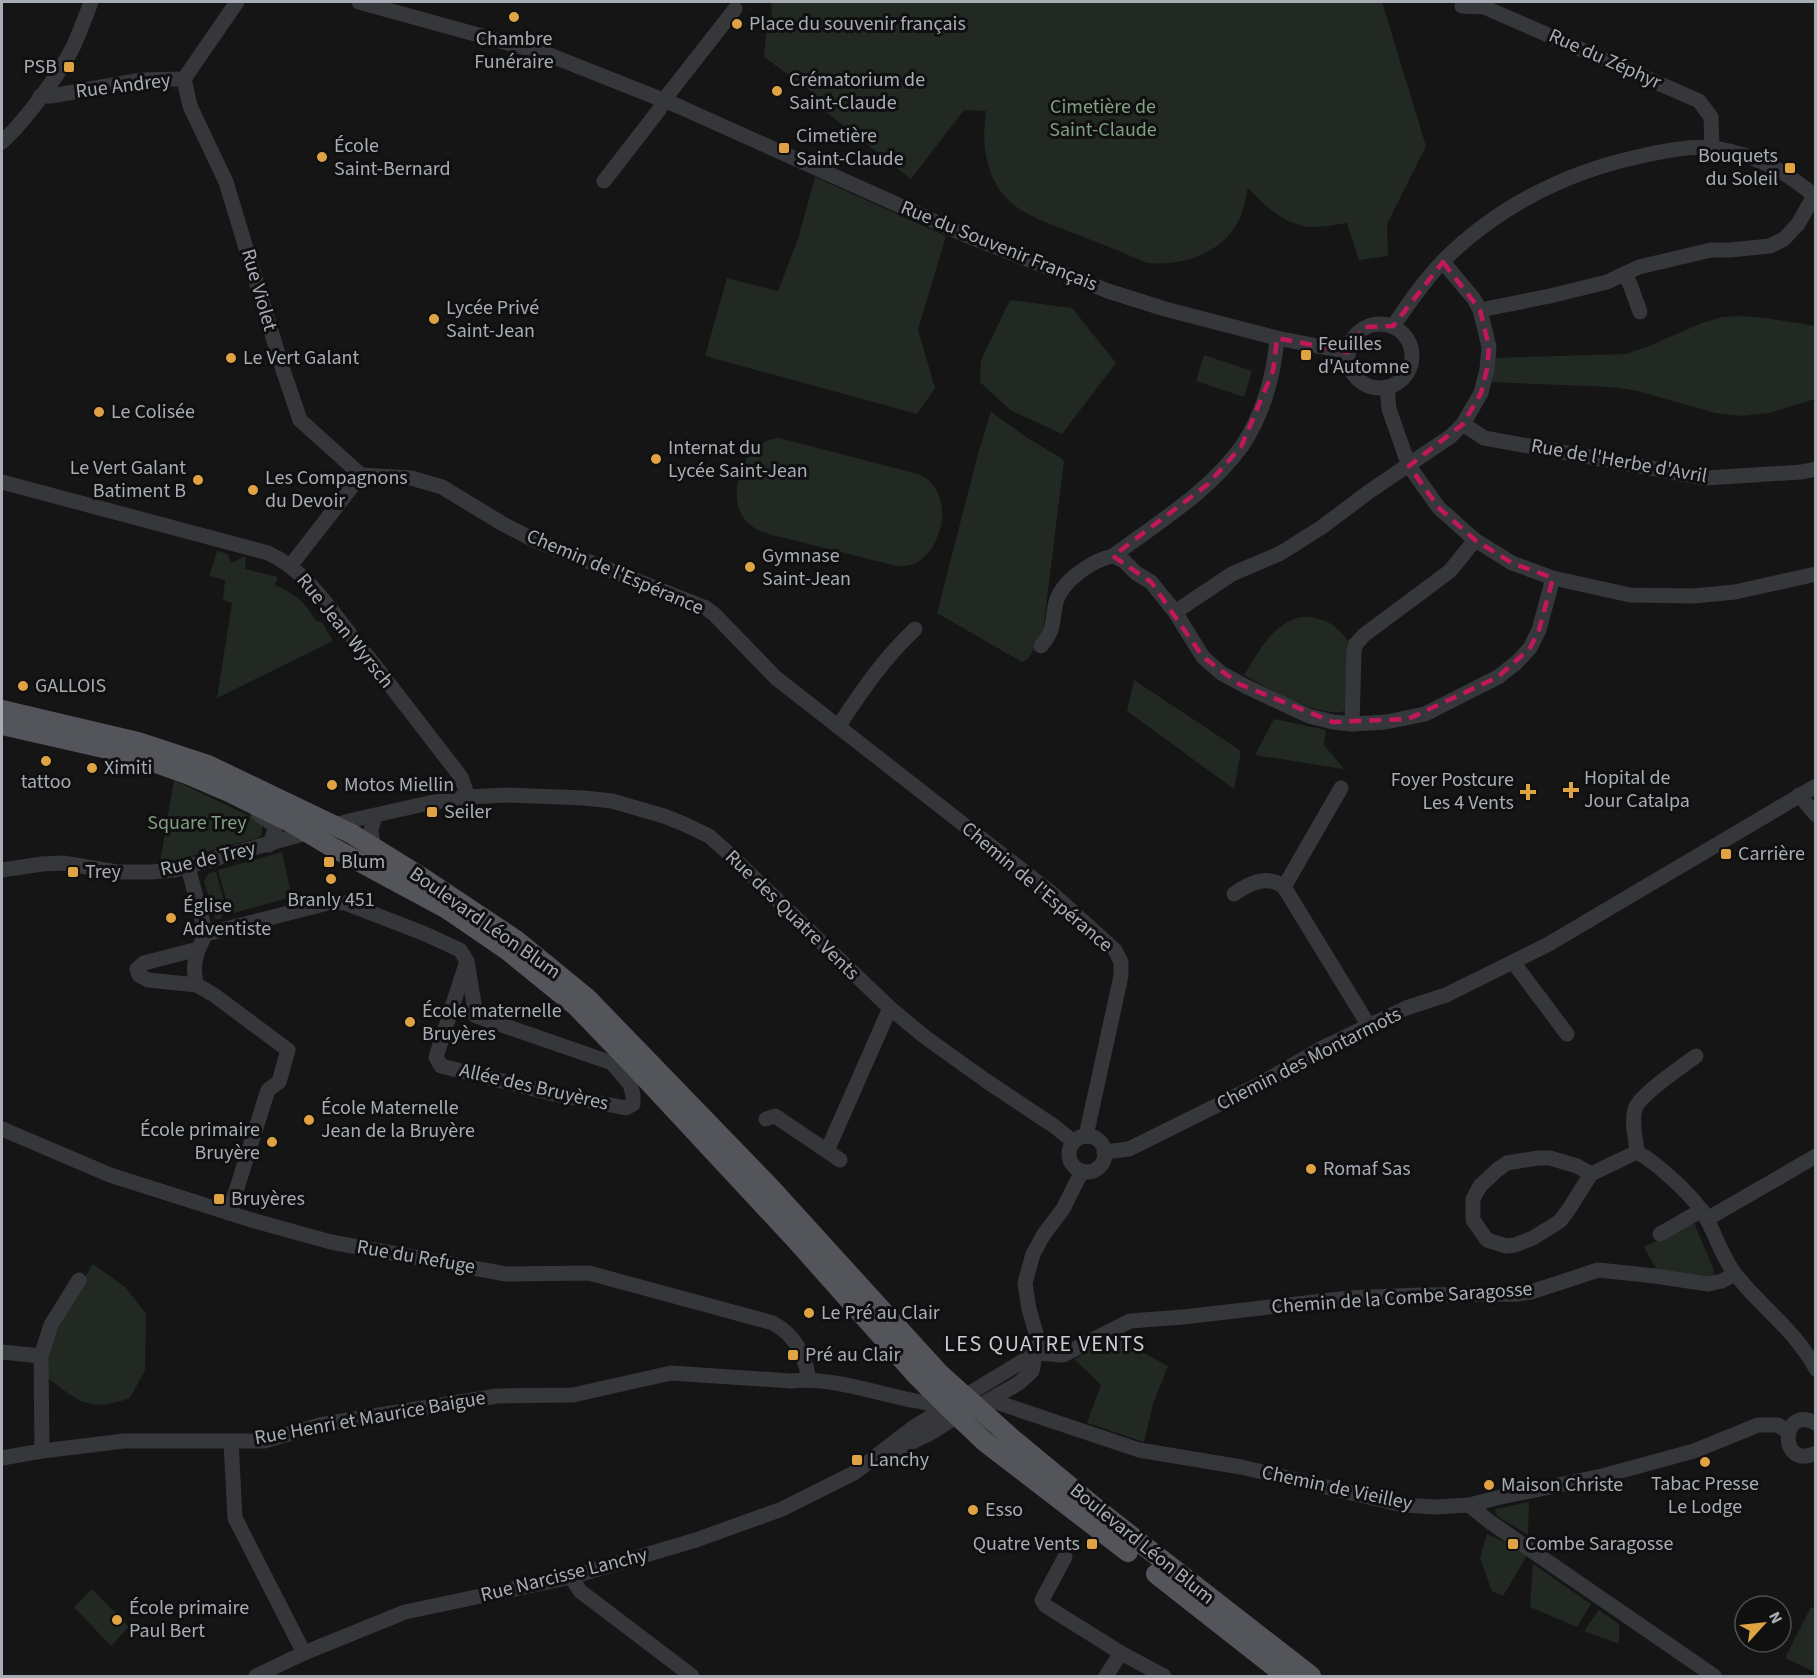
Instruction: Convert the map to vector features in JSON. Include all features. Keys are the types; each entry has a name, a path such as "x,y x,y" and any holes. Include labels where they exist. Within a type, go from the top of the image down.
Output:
{"main road":[{"name":"Boulevard Léon Blum","path":"2,710 138,742 208,765 336,825 373,846 516,940 587,998 769,1186 921,1354 977,1401 1008,1435 1143,1547 1311,1677"},
{"name":"Boulevard Léon Blum","path":"2,725 134,755 229,792 447,909 507,950 576,1006 794,1238 917,1376 985,1442 1286,1677"}],"street":[{"name":"Rue Andrey","path":"2,142 20,123 65,61 92,2"},
{"name":"Rue Andrey","path":"40,96 141,80 184,79 237,2"},
{"name":"Rue du Souvenir Français","path":"359,2 547,54 745,135 963,234 1138,301 1277,338 1348,352"},
{"name":"Rue du Zéphyr","path":"1461,6 1484,6 1700,100 1711,117 1712,148"},
{"path":"604,181 659,110 663,100 735,9"},
{"name":"Rue Violet","path":"184,79 190,106 226,182 300,420 361,475"},
{"path":"1393,326 1420,288 1443,262 1494,218 1536,193 1571,176 1624,159 1664,151 1712,148 1741,154 1781,171 1815,196 1798,224 1784,239 1770,246 1711,250 1639,267 1607,282 1480,310"},
{"path":"1175,612 1232,574 1281,553 1409,466 1464,424 1481,393 1489,347 1480,310 1464,285 1443,262"},
{"path":"1624,275 1630,284 1640,312"},
{"path":"1383,323 1393,326 1409,340 1412,362 1409,371 1396,384 1387,387 1377,388 1367,385 1352,372 1348,363 1350,342 1364,327 1383,323"},
{"path":"1041,646 1051,633 1057,599 1071,579 1093,562 1113,556 1206,485 1241,447 1257,418 1273,371 1277,338"},
{"path":"1387,387 1389,410 1409,466 1439,508 1475,540 1512,563 1552,578 1630,595 1693,596 1736,592 1815,574"},
{"name":"Rue de l'Herbe d'Avril","path":"1464,424 1484,438 1706,478 1801,472 1815,469"},
{"path":"291,565 361,475"},
{"name":"Chemin de l'Espérance","path":"361,475 411,478 442,487 534,540 706,608 721,619 776,678 1053,895 1115,950 1121,962 1121,976 1080,1139"},
{"name":"Rue Jean Wyrsch","path":"2,482 268,553 291,565 312,587 461,777 468,797"},
{"path":"1352,724 1356,644 1364,635 1450,572 1475,540"},
{"path":"1113,556 1124,561 1136,573 1151,582 1175,612 1203,657 1221,673 1309,716 1352,724 1386,722 1425,714 1498,677 1530,648 1539,630 1552,578"},
{"path":"838,727 863,689 895,648 915,629"},
{"name":"Boulevard Léon Blum","path":"187,774 270,821 275,831 269,845"},
{"name":"Chemin des Montarmots","path":"1104,1152 1129,1149 1241,1094 1322,1048 1406,1008 1446,995 1566,935 1815,786"},
{"path":"1284,887 1341,789"},
{"name":"Rue des Quatre Vents","path":"468,797 514,795 612,801 664,816 709,836 890,1008 925,1037 1054,1126 1080,1139"},
{"path":"1799,795 1815,815"},
{"name":"Rue de Trey","path":"2,870 63,863 117,872 152,872 188,867 336,825 429,803 468,797"},
{"path":"373,846 371,830 375,816"},
{"path":"188,867 206,934 198,949 194,975 197,986"},
{"path":"1234,894 1243,887 1260,880 1280,883 1369,1026"},
{"path":"206,934 332,902 345,903 460,950 467,961"},
{"path":"198,949 144,963 137,969 140,975 148,980 197,986 214,995 288,1050 279,1083 268,1090 229,1213"},
{"name":"Allée des Bruyères","path":"467,961 476,1016 612,1063 630,1084 633,1104 626,1108 554,1094 441,1066 436,1056 467,961"},
{"path":"1513,962 1567,1034"},
{"path":"766,1119 775,1116 833,1155 890,1008"},
{"path":"1636,1152 1635,1107 1645,1095 1696,1056"},
{"name":"Rue du Refuge","path":"2,1129 110,1175 229,1213 331,1242 506,1274 589,1273 773,1323 792,1336 802,1353 809,1379"},
{"path":"1096,1138 1103,1146 1104,1152 1104,1157 1098,1167 1082,1171 1070,1158 1069,1152 1080,1139 1096,1138"},
{"path":"1591,1174 1577,1166 1550,1158 1507,1163 1480,1186 1473,1199 1473,1220 1487,1240 1506,1246 1533,1238 1560,1221 1591,1174 1636,1152 1650,1159 1665,1172 1704,1215 1719,1247 1736,1274 1797,1340 1815,1370"},
{"path":"1660,1234 1704,1215 1815,1156"},
{"path":"977,1401 1019,1383 1032,1371 1038,1340 1025,1283 1033,1254 1044,1234 1064,1209 1082,1171"},
{"name":"Chemin de la Combe Saragosse","path":"1036,1353 1063,1355 1130,1321 1349,1298 1518,1294 1531,1292 1598,1270 1708,1284 1722,1281 1736,1274"},
{"path":"42,1451 41,1356 51,1325 79,1280"},
{"path":"2,1352 41,1356"},
{"path":"977,1401 1036,1353"},
{"name":"Rue Henri et Maurice Baigue","path":"2,1458 124,1442 264,1441 320,1425 497,1396 573,1395 671,1373 791,1381 809,1379 851,1385 953,1411"},
{"name":"Rue Narcisse Lanchy","path":"256,1677 304,1653 405,1612 571,1577 696,1540 776,1512 844,1478 867,1463 929,1434 953,1411 977,1401"},
{"name":"Chemin de Vieilley","path":"977,1401 1139,1450 1241,1467 1403,1505 1435,1507 1469,1505 1602,1476 1694,1451 1758,1425 1778,1425 1788,1432"},
{"path":"1814,1419 1795,1423 1788,1432 1788,1443 1794,1452 1805,1456 1815,1453"},
{"path":"231,1441 235,1518 304,1653"},
{"path":"1469,1505 1490,1522 1714,1677"},
{"path":"1065,1557 1044,1594 1042,1600 1046,1606 1164,1677"},
{"path":"571,1577 580,1592 692,1677"},
{"path":"1106,1677 1121,1653"}],"highlighted area":[{"path":"1443,262 1480,310 1489,347 1487,369 1481,393 1463,424 1409,466 1439,508 1475,540 1512,563 1553,578 1539,630 1530,648 1498,677 1408,719 1333,722 1239,684 1203,657 1151,582 1113,556 1207,485 1241,447 1273,371 1277,338 1348,352 1364,327 1393,326"}],"green space":[{"name":"Cimetière de Saint-Claude","path":"771,2 1382,2 1426,146 1387,224 1388,256 1359,260 1347,223 1323,227 1295,224 1269,209 1248,188 1241,216 1232,232 1223,241 1212,249 1187,260 1147,263 1038,219 1014,205 1004,195 990,170 984,141 986,111 964,110 911,179 825,111 820,98 764,57 766,33 772,20"},
{"path":"815,177 946,236 918,330 935,388 917,414 705,356 727,278 778,291 798,239"},
{"path":"1010,300 1072,308 1116,363 1062,434 1010,410 980,382 981,360"},
{"path":"1738,316 1815,326 1815,399 1769,413 1742,416 1715,413 1638,391 1611,387 1490,382 1494,358 1626,354 1702,323 1722,317"},
{"path":"1204,355 1252,371 1244,397 1196,381"},
{"path":"991,412 1064,460 1043,632 1028,659 1022,662 937,613"},
{"path":"779,438 918,474 929,481 937,491 941,503 942,516 936,541 919,561 905,566 896,566 772,535 754,528 744,519 738,505 739,475 748,456 756,447 766,441"},
{"path":"217,551 228,554 231,563 246,556 245,569 278,577 275,585 303,603 316,621 322,622 333,641 217,698 232,603 223,600 225,580 210,576"},
{"path":"1300,617 1321,619 1333,625 1348,641 1361,631 1345,710 1342,712 1319,710 1244,675 1273,633 1281,626"},
{"path":"1134,680 1241,751 1234,789 1127,711"},
{"path":"1274,719 1326,730 1324,745 1344,769 1255,755"},
{"name":"Square Trey","path":"174,780 258,820 262,825 262,835 169,862 160,862"},
{"path":"282,852 292,897 230,914 218,870"},
{"path":"216,872 227,912 221,919 215,919 204,881 209,873"},
{"path":"1694,1223 1714,1270 1713,1276 1657,1270 1644,1247"},
{"path":"93,1264 126,1288 146,1314 145,1370 130,1398 104,1404 93,1404 75,1398 45,1376 49,1345"},
{"path":"1112,1336 1168,1366 1153,1404 1144,1442 1087,1423 1101,1385 1074,1359"},
{"path":"1529,1502 1528,1535 1497,1516 1495,1512 1496,1509"},
{"path":"1487,1534 1523,1550 1526,1557 1503,1596 1492,1591 1480,1558"},
{"path":"1533,1564 1591,1604 1577,1627 1530,1607"},
{"path":"92,1589 129,1627 111,1646 74,1607"},
{"path":"1811,1607 1815,1609 1815,1672 1785,1658 1787,1654 1793,1654 1793,1642"},
{"path":"1599,1610 1619,1624 1619,1644 1584,1631"}],"place":[{"name":"Chambre Funéraire","path":"514,17"},
{"name":"Place du souvenir français","path":"737,24"},
{"name":"PSB","path":"69,67"},
{"name":"Crématorium de Saint-Claude","path":"777,91"},
{"name":"Cimetière Saint-Claude","path":"784,148"},
{"name":"École Saint-Bernard","path":"322,157"},
{"name":"Bouquets du Soleil","path":"1790,168"},
{"name":"Lycée Privé Saint-Jean","path":"434,319"},
{"name":"Feuilles d'Automne","path":"1306,355"},
{"name":"Le Vert Galant","path":"231,358"},
{"name":"Le Colisée","path":"99,412"},
{"name":"Internat du Lycée Saint-Jean","path":"656,459"},
{"name":"Le Vert Galant Batiment B","path":"198,480"},
{"name":"Les Compagnons du Devoir","path":"253,490"},
{"name":"Gymnase Saint-Jean","path":"750,567"},
{"name":"GALLOIS","path":"23,686"},
{"name":"tattoo","path":"46,761"},
{"name":"Ximiti","path":"92,768"},
{"name":"Motos Miellin","path":"332,785"},
{"name":"Hopital de Jour Catalpa","path":"1571,790"},
{"name":"Foyer Postcure Les 4 Vents","path":"1528,792"},
{"name":"Seiler","path":"432,812"},
{"name":"Carrière","path":"1726,854"},
{"name":"Blum","path":"329,862"},
{"name":"Trey","path":"73,872"},
{"name":"Branly 451","path":"331,879"},
{"name":"Église Adventiste","path":"171,918"},
{"name":"École maternelle Bruyères","path":"410,1022"},
{"name":"École Maternelle Jean de la Bruyère","path":"309,1120"},
{"name":"École primaire Bruyère","path":"272,1142"},
{"name":"Romaf Sas","path":"1311,1169"},
{"name":"Bruyères","path":"219,1199"},
{"name":"Le Pré au Clair","path":"809,1313"},
{"name":"Pré au Clair","path":"793,1355"},
{"name":"Lanchy","path":"857,1460"},
{"name":"Tabac Presse Le Lodge","path":"1705,1462"},
{"name":"Maison Christe","path":"1489,1485"},
{"name":"Esso","path":"973,1510"},
{"name":"Quatre Vents","path":"1092,1544"},
{"name":"Combe Saragosse","path":"1513,1544"},
{"name":"École primaire Paul Bert","path":"117,1620"}],"district":[{"name":"LES QUATRE VENTS","path":"1045,1344"}]}
